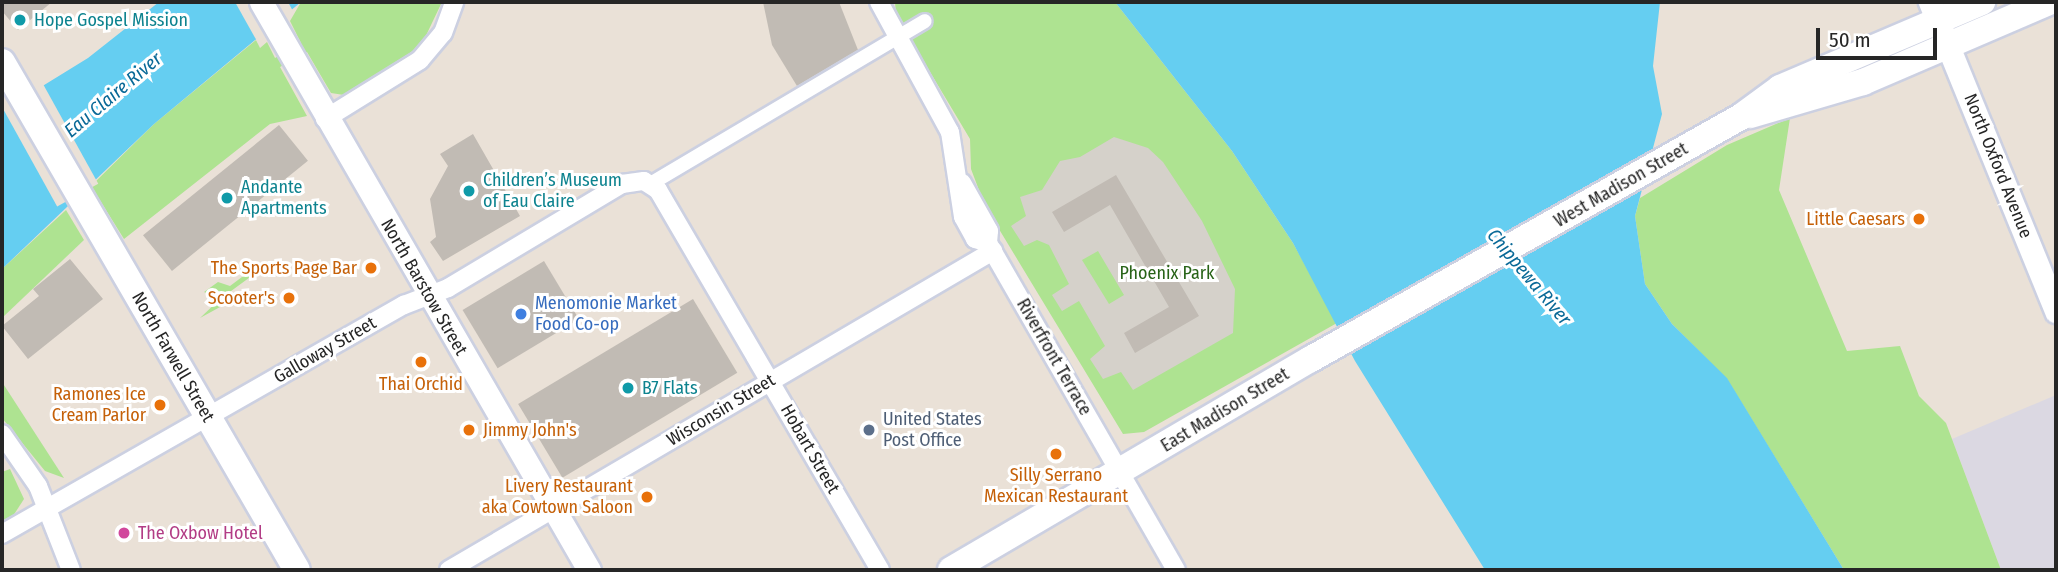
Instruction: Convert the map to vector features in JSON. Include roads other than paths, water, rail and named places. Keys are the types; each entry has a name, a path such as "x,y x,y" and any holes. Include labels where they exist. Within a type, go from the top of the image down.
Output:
{"main road":[{"name":"West Madison Street","path":"1500,253 1742,116 1828,95 1938,23 1982,2"},
{"name":"West Madison Street","path":"1938,23 2049,2"},
{"name":"North Farwell Street","path":"8,72 297,570"},
{"name":"East Madison Street","path":"951,570 1311,359 1500,253"}],"street":[{"name":"North Barstow Street","path":"261,2 325,119 589,570"},
{"path":"325,119 421,60 443,33 454,2"},
{"name":"Riverfront Terrace","path":"878,2 950,132 962,183 956,194 963,217 975,240 990,247 1121,470 1176,570"},
{"path":"652,183 925,21"},
{"name":"North Oxford Avenue","path":"1938,23 2056,311"},
{"name":"Galloway Street","path":"2,534 49,511 208,417 622,184 652,183"},
{"name":"Hobart Street","path":"652,183 880,570"},
{"name":"Wisconsin Street","path":"449,570 554,510 990,247"},
{"path":"2,434 49,511 72,570"}],"water":[{"name":"Eau Claire River","path":"159,2 301,2 154,124 2,269 2,111 88,58"},
{"name":"Chippewa River","path":"1115,2 1660,2 1653,66 1662,114 1635,216 1645,284 1672,324 1727,378 1844,570 1485,570 1355,361 1293,243 1232,151"}],"place":[{"name":"Hope Gospel Mission","path":"20,20"},
{"name":"Children’s Museum of Eau Claire","path":"469,191"},
{"name":"Andante Apartments","path":"227,198"},
{"name":"Little Caesars","path":"1919,219"},
{"name":"The Sports Page Bar","path":"371,268"},
{"name":"Scooter's","path":"289,298"},
{"name":"Menomonie Market Food Co-op","path":"521,314"},
{"name":"Thai Orchid","path":"421,362"},
{"name":"B7 Flats","path":"628,388"},
{"name":"Ramones Ice Cream Parlor","path":"160,405"},
{"name":"Jimmy John's","path":"469,430"},
{"name":"United States Post Office","path":"869,430"},
{"name":"Silly Serrano Mexican Restaurant","path":"1056,454"},
{"name":"Livery Restaurant aka Cowtown Saloon","path":"647,497"},
{"name":"The Oxbow Hotel","path":"124,533"}],"park label":[{"name":"Phoenix Park","path":"1167,273"}]}
